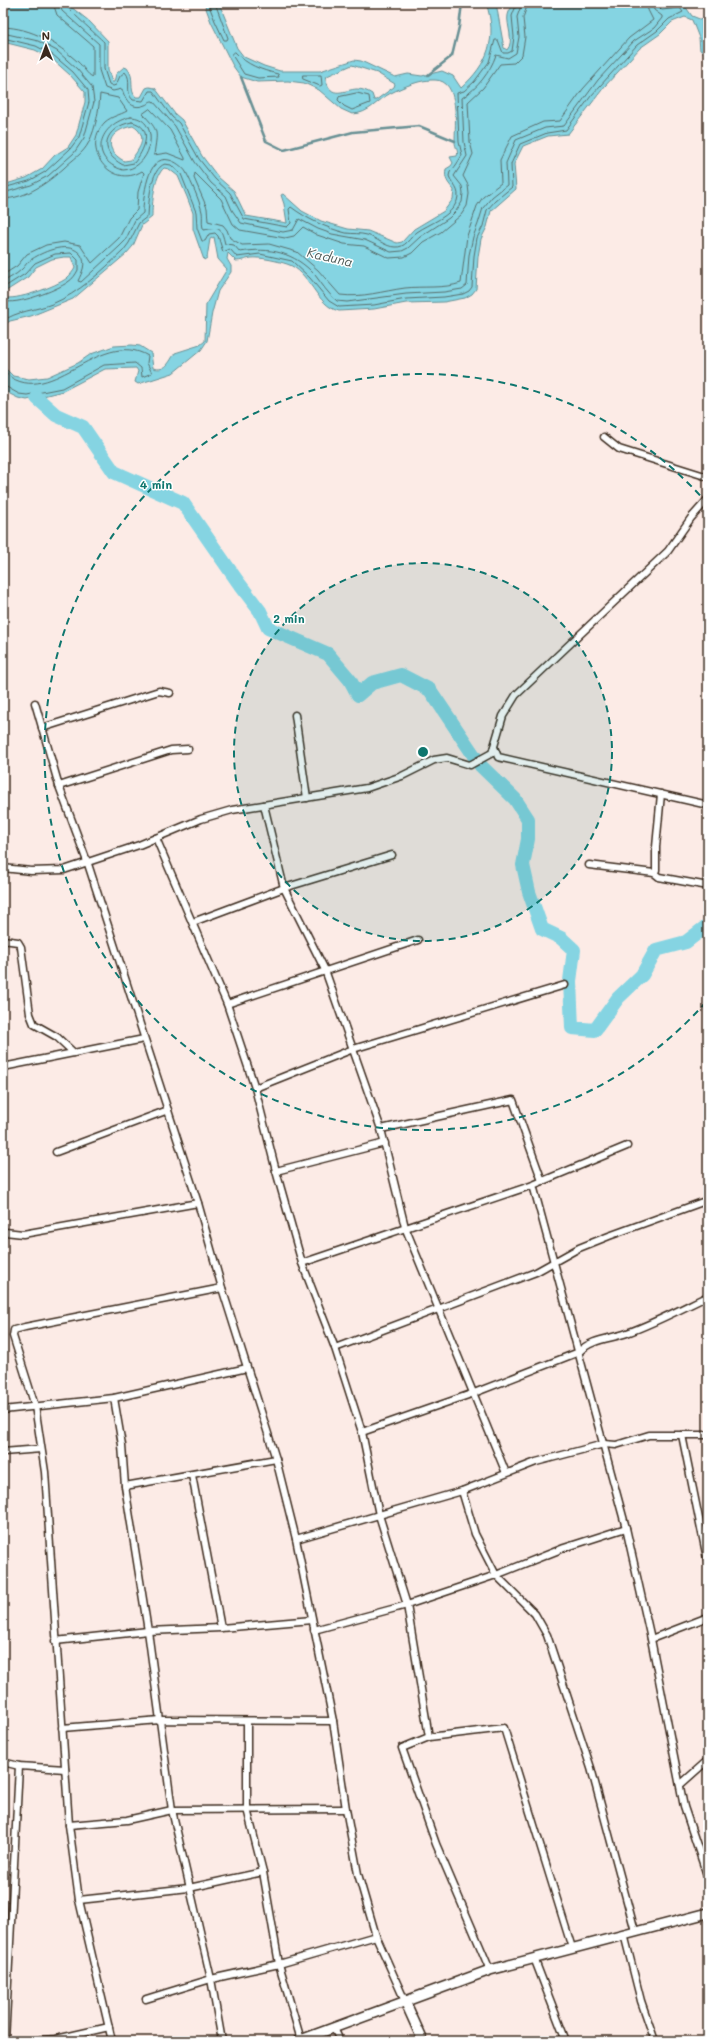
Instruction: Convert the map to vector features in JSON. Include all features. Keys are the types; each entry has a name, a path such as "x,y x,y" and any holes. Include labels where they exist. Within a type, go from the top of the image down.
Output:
{"street":[{"path":"604,437 619,449 708,477"},
{"path":"3,868 31,871 64,870 88,864 214,814 367,788 402,776 434,760 447,758 470,765 493,750 503,716 516,695 668,551 691,518 708,499"},
{"path":"42,728 159,691 170,693"},
{"path":"35,703 59,786 88,864 198,1203 222,1288 276,1459 296,1540 333,1721 346,1809 358,1874 376,1936 423,2041"},
{"path":"295,714 307,798"},
{"path":"59,786 171,750 188,749"},
{"path":"493,750 498,757 516,762 554,769 708,805"},
{"path":"654,873 656,870 656,847 661,794"},
{"path":"264,805 284,888 325,970 381,1129 405,1227 506,1473"},
{"path":"156,838 228,1004 255,1088 276,1171 302,1263 335,1348 362,1432 379,1514 407,1605 429,1737"},
{"path":"193,922 284,888 392,855"},
{"path":"589,865 654,873 659,876 708,886"},
{"path":"3,940 18,942 21,947 30,1014 34,1024 57,1037 74,1053"},
{"path":"228,1004 325,970 418,940"},
{"path":"255,1088 353,1049 565,986"},
{"path":"3,1067 144,1038"},
{"path":"381,1129 513,1100 542,1181"},
{"path":"56,1152 168,1110"},
{"path":"276,1171 385,1143"},
{"path":"302,1263 533,1185 628,1146"},
{"path":"533,1185 626,1528 651,1639 684,1808 708,1878"},
{"path":"335,1348 536,1272 579,1248 708,1200"},
{"path":"5,1232 23,1234 198,1203"},
{"path":"112,2041 78,1900 69,1825 55,1641 45,1472 35,1406 15,1343 14,1330 222,1288"},
{"path":"362,1432 474,1393 579,1352 590,1344 626,1333 654,1322 708,1296"},
{"path":"3,1410 114,1398 247,1368"},
{"path":"114,1398 122,1445 125,1486 148,1630 172,1810 211,1979 222,2041"},
{"path":"296,1540 379,1514 462,1491 536,1462 604,1444 616,1445 649,1435 708,1435"},
{"path":"682,1435 708,1563"},
{"path":"3,1452 41,1449"},
{"path":"125,1486 276,1459"},
{"path":"192,1475 221,1628"},
{"path":"462,1491 475,1534 496,1575 535,1614 547,1634 591,1768 636,1931"},
{"path":"314,1630 407,1605 496,1575 564,1548 626,1528"},
{"path":"651,1639 708,1617"},
{"path":"55,1641 148,1630 221,1628 312,1620"},
{"path":"62,1728 160,1720 247,1722 333,1721"},
{"path":"247,1722 247,1809 263,1872 279,1964 299,2040 490,1970 708,1913"},
{"path":"490,1970 436,1844 402,1748 429,1737 504,1728 572,1948"},
{"path":"680,1785 708,1760"},
{"path":"3,1762 19,1766 65,1768"},
{"path":"5,2041 19,1766"},
{"path":"69,1825 127,1820 172,1810 346,1809"},
{"path":"78,1900 189,1888 263,1872"},
{"path":"624,1934 641,2001 655,2041"},
{"path":"146,2000 211,1979 279,1964 376,1936"},
{"path":"534,1958 566,2041"},
{"path":"28,2041 56,2039 109,2027"},
{"path":"334,2028 340,2041"}],"water":[{"name":"Kaduna","path":"3,3 66,3 89,21 108,41 108,69 112,82 114,82 116,74 124,67 130,72 132,91 136,97 141,97 146,88 155,88 175,114 182,120 202,156 218,177 234,191 246,216 287,223 281,195 283,194 302,211 321,221 348,229 368,231 397,243 402,242 414,229 444,211 453,199 454,190 446,178 446,169 453,163 450,157 457,156 454,104 449,87 443,82 435,80 418,82 391,93 363,112 352,114 341,109 319,90 304,83 288,81 257,82 241,77 233,66 211,22 204,3 219,3 237,48 244,57 264,66 280,71 320,71 354,60 361,61 395,77 408,74 422,76 442,71 453,76 461,88 478,70 488,50 491,28 486,3 496,3 504,48 507,50 510,42 508,15 514,3 663,3 661,5 663,6 686,3 685,6 692,16 702,20 702,34 708,33 708,50 703,52 700,50 699,38 692,20 685,17 672,22 660,34 640,48 605,86 568,134 548,136 523,146 514,164 516,189 491,211 487,227 481,239 476,289 472,294 465,298 444,302 406,303 374,309 339,311 324,303 302,274 295,268 287,264 259,258 236,261 228,253 227,259 231,266 231,272 218,291 207,341 201,350 173,373 138,384 135,382 138,371 136,368 105,369 63,391 27,400 18,398 8,393 3,387 3,366 13,376 29,379 47,377 78,363 91,354 114,346 132,345 140,346 151,353 153,368 161,369 169,363 175,353 200,345 205,341 206,304 227,269 218,259 214,237 210,239 207,258 204,260 193,229 193,213 178,176 169,169 164,168 158,177 156,184 153,198 152,217 142,225 133,246 126,254 73,299 31,316 10,321 3,326 3,297 16,297 45,289 67,278 75,268 71,257 52,259 36,267 28,277 3,293 3,185 26,178 42,169 55,155 68,147 76,135 85,102 85,92 70,75 51,58 35,50 3,42","holes":["352,65 377,73 395,84 394,87 376,100 374,100 372,94 363,90 357,89 339,92 331,90 328,86 326,79 327,76","133,126 138,130 142,138 140,147 131,160 124,161 112,151 110,145 114,135 118,131"]}],"waterway":[{"path":"428,75 452,56 459,27 462,3"},
{"path":"241,77 266,141 284,150 353,132 419,126 455,141"},
{"path":"37,398 56,415 83,427 114,472 183,503 260,611 268,628 328,654 350,680 358,695 372,683 401,675 430,690 481,766 515,799 528,819 528,839 523,865 529,892 542,929 561,938 574,950 570,981 572,1028 595,1030 618,998 642,975 656,950 686,942 708,925"}]}
